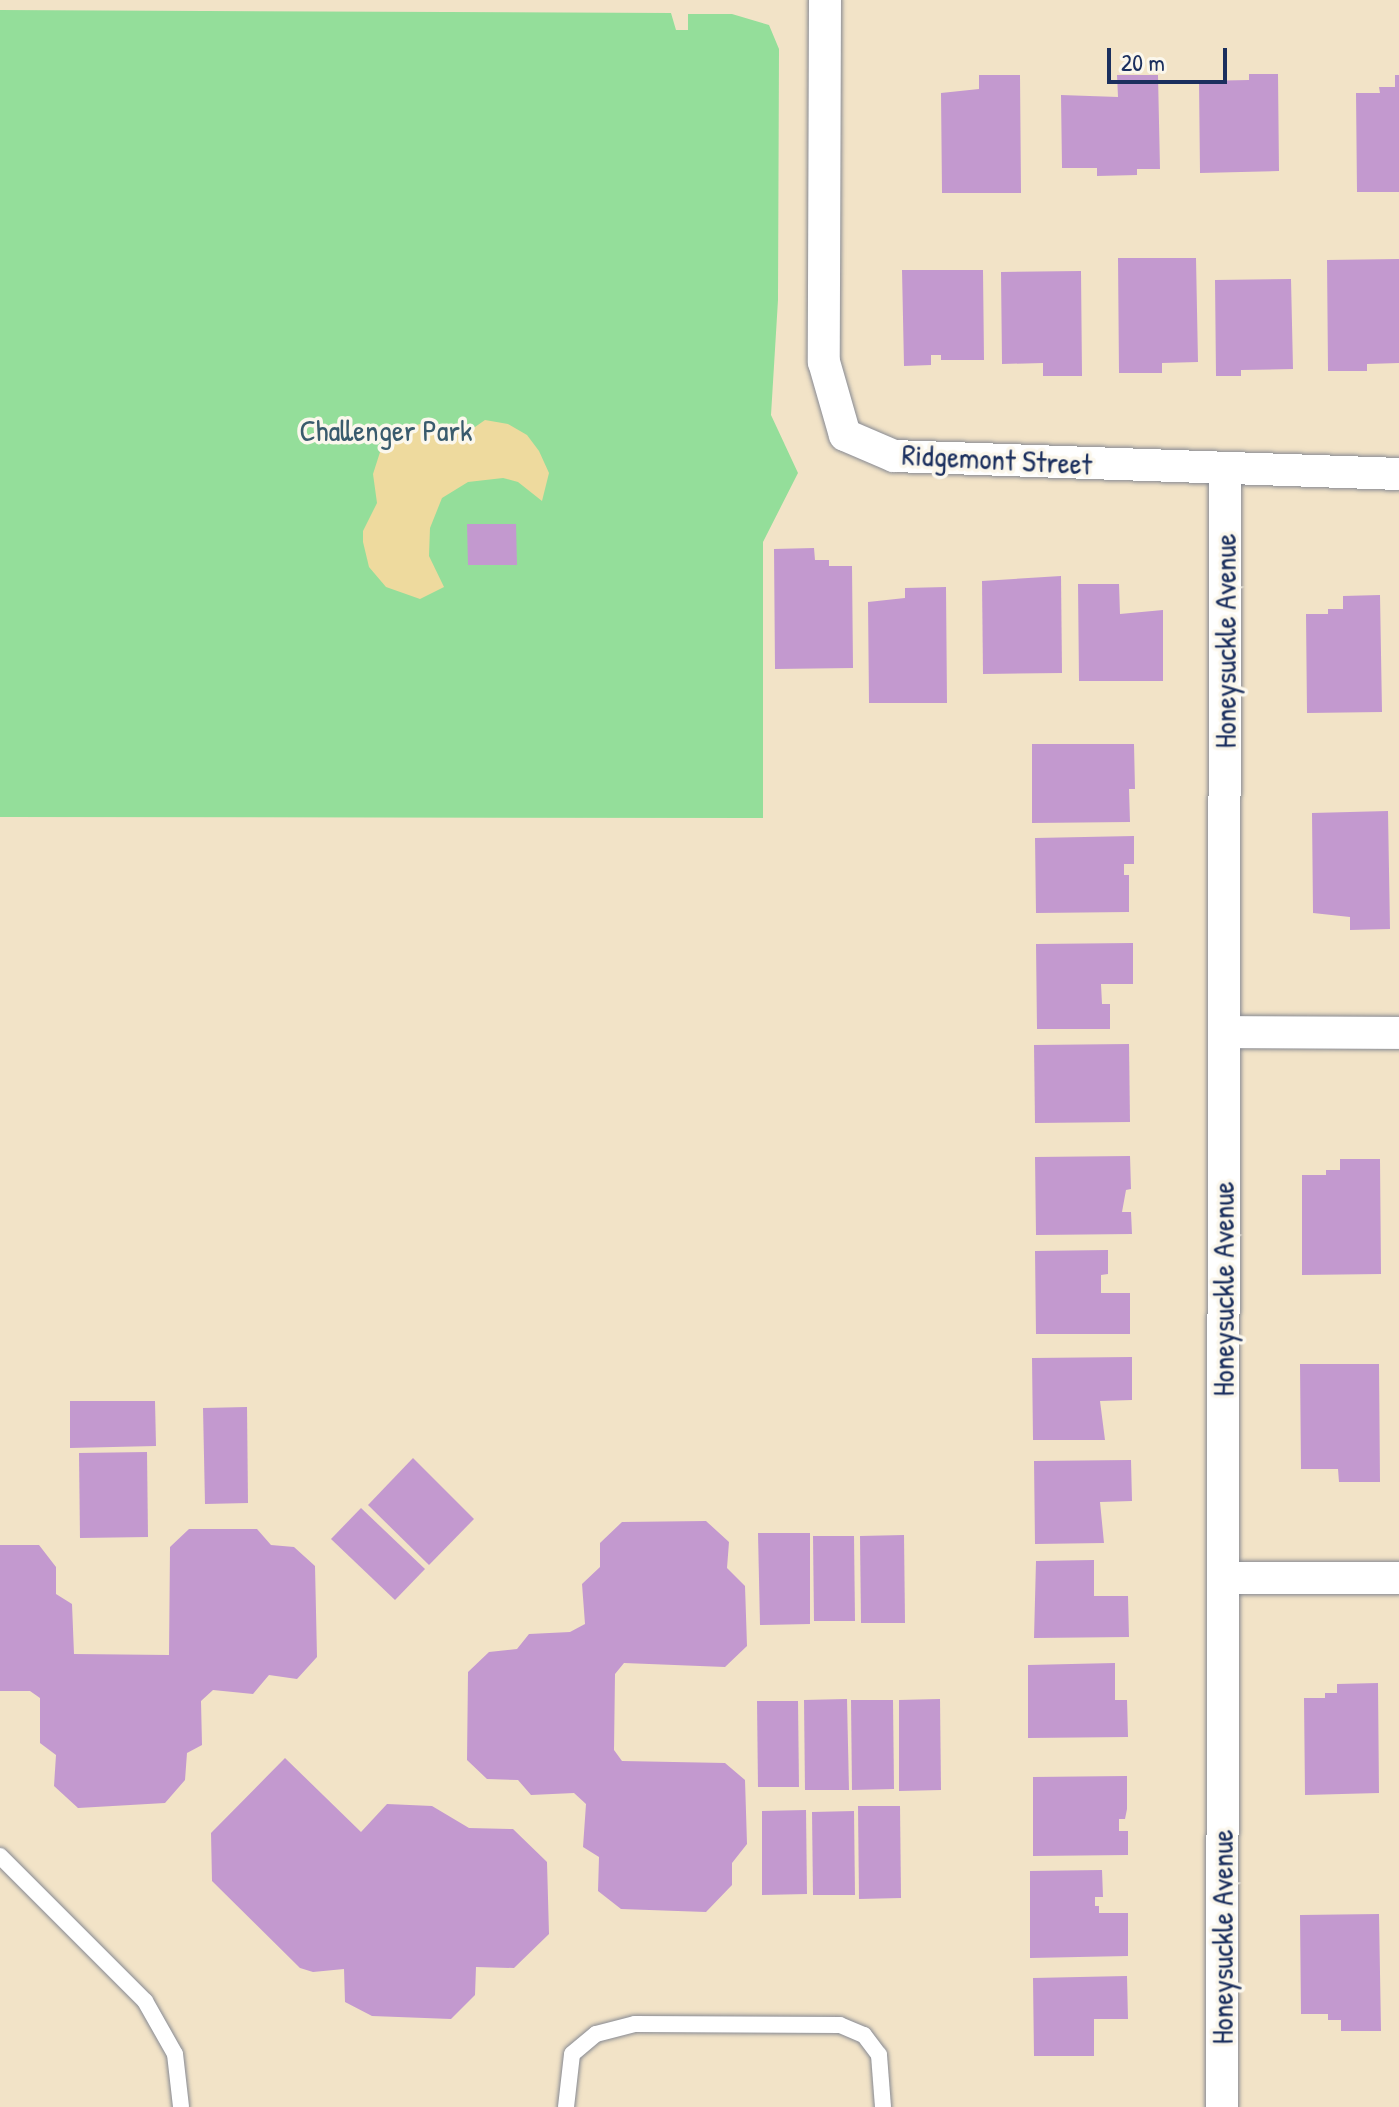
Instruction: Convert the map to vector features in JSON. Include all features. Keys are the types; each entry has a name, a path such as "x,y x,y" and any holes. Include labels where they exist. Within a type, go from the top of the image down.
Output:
{"street":[{"name":"Ridgemont Street","path":"825,0 824,362 845,435 894,456 1399,474"},
{"name":"Honeysuckle Avenue","path":"1222,2107 1225,470"},
{"path":"1224,1032 1399,1033"},
{"path":"1223,1578 1399,1578"}],"lane":[{"path":"0,1856 145,2001 175,2054 181,2107"},
{"path":"566,2107 572,2054 596,2034 635,2024 840,2025 864,2035 879,2055 883,2107"}],"green space":[{"name":"Challenger Park","path":"0,10 671,13 676,30 688,30 688,14 732,14 769,25 779,49 778,300 771,415 798,473 763,542 763,818 0,817"}],"sand":[{"path":"485,420 508,424 527,435 539,451 549,473 542,501 518,482 503,478 468,482 442,498 430,528 429,556 444,587 420,599 386,587 369,567 363,542 363,531 377,503 373,474 381,449 404,429 420,424 463,429 475,427"}],"building":[{"path":"1249,74 1278,74 1279,171 1200,173 1199,81 1249,80"},
{"path":"979,75 1020,75 1021,193 942,193 941,93 979,89"},
{"path":"1117,75 1158,75 1160,169 1137,169 1137,175 1097,176 1097,168 1062,168 1061,95 1118,97"},
{"path":"1395,75 1399,75 1399,192 1357,192 1356,93 1380,93 1379,87 1395,87"},
{"path":"1118,258 1196,258 1198,362 1162,363 1162,373 1119,373"},
{"path":"1399,259 1399,363 1367,364 1367,371 1328,371 1327,260"},
{"path":"902,270 983,270 984,360 941,360 941,355 931,355 931,365 904,366"},
{"path":"1081,271 1082,376 1043,376 1043,363 1002,364 1001,272"},
{"path":"1291,279 1293,369 1241,370 1241,376 1216,376 1215,280"},
{"path":"467,524 516,524 517,565 468,565"},
{"path":"814,548 815,560 829,560 829,566 852,566 853,668 775,669 774,549"},
{"path":"1061,576 1062,673 983,674 982,581"},
{"path":"1078,584 1119,584 1120,614 1163,610 1163,681 1079,681"},
{"path":"946,587 947,703 869,703 868,602 905,598 905,588"},
{"path":"1380,595 1382,712 1307,713 1306,614 1328,614 1328,609 1343,609 1343,596"},
{"path":"1032,744 1134,744 1135,789 1129,789 1130,822 1032,823"},
{"path":"1388,811 1390,929 1350,930 1350,917 1313,913 1312,813"},
{"path":"1134,836 1134,864 1124,864 1124,875 1129,875 1129,912 1036,913 1035,838"},
{"path":"1133,943 1133,984 1101,984 1102,1004 1110,1004 1110,1029 1037,1029 1036,944"},
{"path":"1129,1044 1130,1122 1035,1123 1034,1045"},
{"path":"1130,1156 1131,1189 1126,1190 1122,1212 1131,1212 1132,1234 1036,1235 1035,1157"},
{"path":"1340,1159 1380,1159 1381,1274 1302,1275 1302,1175 1326,1175 1326,1170 1340,1170"},
{"path":"1108,1250 1108,1274 1101,1275 1101,1293 1130,1293 1130,1334 1036,1334 1035,1251"},
{"path":"1132,1357 1132,1400 1100,1401 1105,1440 1033,1440 1032,1358"},
{"path":"1300,1364 1379,1364 1380,1482 1339,1482 1338,1469 1301,1469"},
{"path":"70,1401 155,1401 156,1446 70,1448"},
{"path":"247,1407 248,1503 205,1504 203,1408"},
{"path":"147,1452 148,1537 80,1538 79,1453"},
{"path":"413,1458 474,1519 429,1565 368,1505"},
{"path":"1131,1460 1132,1501 1100,1502 1104,1543 1035,1544 1034,1461"},
{"path":"361,1508 425,1569 395,1600 331,1539"},
{"path":"706,1521 729,1542 727,1568 745,1586 747,1646 725,1667 624,1663 615,1674 614,1750 622,1761 725,1763 745,1780 747,1844 732,1863 732,1885 706,1912 621,1909 598,1891 599,1857 583,1847 586,1804 574,1793 531,1795 518,1780 487,1779 467,1760 468,1672 489,1652 517,1649 529,1634 570,1632 585,1624 582,1584 600,1567 600,1543 622,1522"},
{"path":"189,1529 257,1529 271,1545 294,1547 315,1566 317,1657 297,1679 269,1675 253,1694 213,1690 201,1701 202,1745 187,1753 185,1780 165,1803 78,1808 54,1786 56,1755 40,1743 40,1698 30,1691 0,1691 0,1545 39,1545 56,1567 56,1594 72,1604 74,1654 169,1655 170,1547"},
{"path":"758,1533 810,1533 810,1624 760,1625"},
{"path":"904,1535 905,1623 861,1623 860,1536"},
{"path":"813,1536 854,1536 855,1621 814,1621"},
{"path":"1094,1560 1094,1596 1128,1596 1129,1637 1034,1638 1036,1561"},
{"path":"1115,1663 1115,1700 1127,1700 1128,1737 1028,1738 1028,1665"},
{"path":"1378,1683 1379,1793 1305,1795 1304,1698 1325,1698 1325,1693 1337,1693 1337,1684"},
{"path":"847,1699 849,1790 805,1790 804,1700"},
{"path":"940,1699 941,1790 899,1791 899,1700"},
{"path":"851,1700 893,1700 894,1789 852,1790"},
{"path":"757,1701 798,1701 799,1787 758,1787"},
{"path":"285,1758 361,1832 387,1804 432,1806 469,1828 513,1829 547,1862 549,1934 514,1968 476,1967 475,1995 451,2019 372,2016 345,2002 344,1969 313,1972 300,1968 212,1881 211,1833"},
{"path":"1127,1776 1127,1809 1125,1819 1119,1819 1119,1831 1128,1831 1128,1855 1033,1856 1033,1777"},
{"path":"858,1806 900,1806 901,1898 859,1899"},
{"path":"806,1810 807,1894 762,1895 762,1811"},
{"path":"854,1811 855,1895 813,1895 812,1812"},
{"path":"1102,1870 1103,1897 1095,1897 1095,1906 1099,1906 1099,1913 1128,1913 1128,1956 1030,1958 1030,1871"},
{"path":"1379,1914 1381,2031 1341,2031 1341,2020 1328,2020 1328,2014 1301,2014 1300,1915"},
{"path":"1127,1976 1128,2019 1094,2019 1094,2056 1034,2056 1033,1978"}]}
